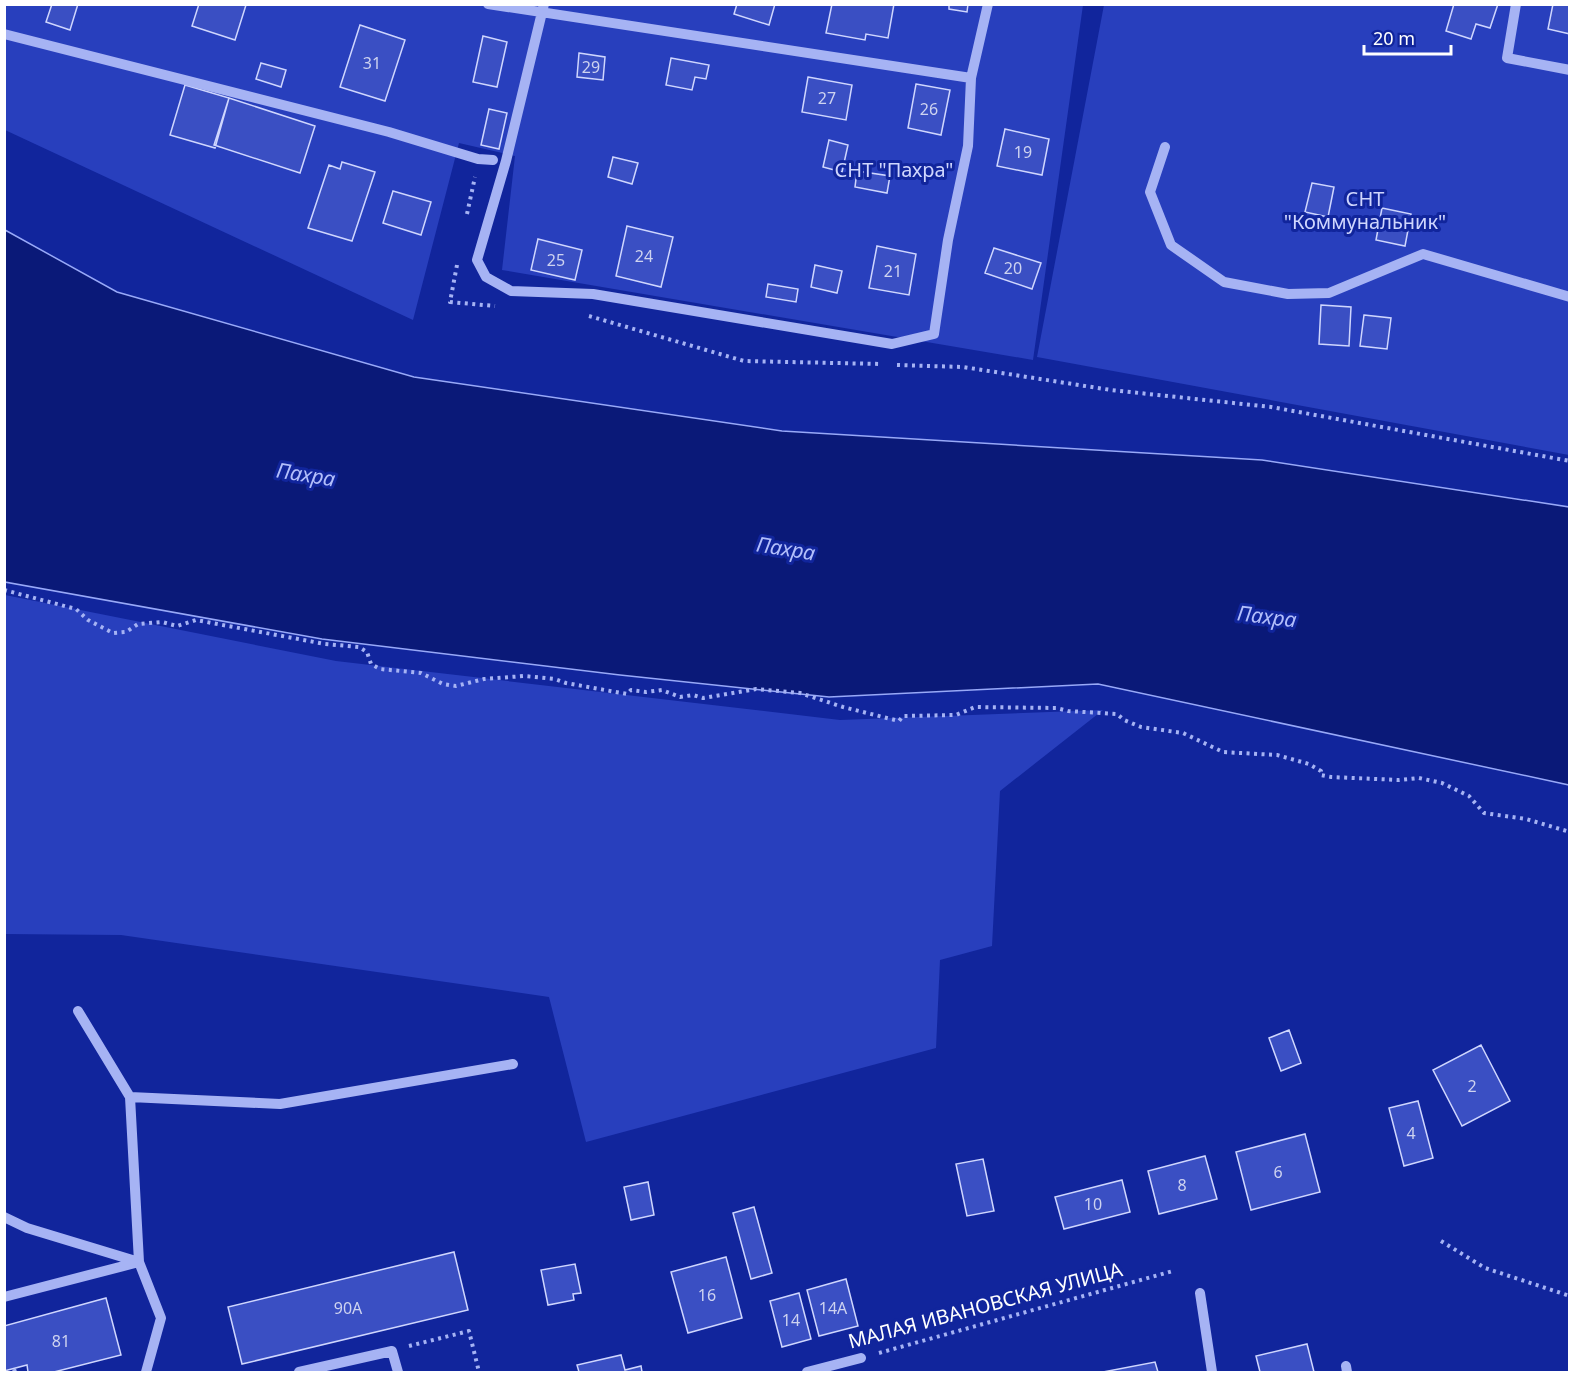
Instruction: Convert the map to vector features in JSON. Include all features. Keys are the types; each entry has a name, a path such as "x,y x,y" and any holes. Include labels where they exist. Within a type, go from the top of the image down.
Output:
{"street":[{"path":"488,4 543,8 971,78"},
{"path":"543,8 506,160 477,260 486,277 511,291 593,294 892,344 934,334 948,240 968,146 971,78 987,4"},
{"path":"1516,4 1507,58 1569,70"},
{"path":"4,34 389,132 478,159 493,160"},
{"path":"1165,147 1150,192 1171,245 1224,282 1288,294 1329,293 1424,254 1569,297"},
{"path":"78,1011 130,1096 139,1262 161,1318 146,1372"},
{"path":"130,1096 280,1104 513,1064"},
{"path":"4,1217 27,1228 139,1262"},
{"path":"4,1297 139,1262"},
{"path":"1200,1293 1212,1372"},
{"path":"299,1372 392,1351 398,1372"},
{"name":"МАЛАЯ ИВАНОВСКАЯ УЛИЦА","path":"807,1372 861,1358"}],"path":[{"path":"465,225 478,159"},
{"path":"459,258 450,303 506,308"},
{"path":"584,314 744,361 963,367 1111,390 1271,407 1569,461"},
{"path":"4,590 72,608 114,633 126,632 138,624 162,622 177,626 196,620 325,644 359,647 367,652 371,664 380,669 421,673 443,684 456,686 484,679 524,676 555,679 627,694 631,690 662,690 680,697 693,695 703,698 756,689 800,693 843,708 899,721 903,716 956,715 975,707 1056,708 1068,711 1118,714 1124,720 1141,727 1183,733 1222,752 1277,755 1309,764 1321,771 1322,775 1331,777 1399,780 1419,778 1442,783 1468,796 1484,813 1526,819 1569,832"},
{"path":"1441,1240 1485,1268 1569,1296"},
{"name":"МАЛАЯ ИВАНОВСКАЯ УЛИЦА","path":"861,1358 1173,1271"},
{"path":"392,1351 470,1331 479,1372"}],"green space":[{"name":"СНТ \"Пахра\"","path":"5,5 1083,5 1033,360 502,270 515,156 459,143 413,320 5,130"},
{"name":"СНТ \"Коммунальник\"","path":"1104,5 1569,5 1569,455 1037,357"},
{"path":"5,595 336,661 840,720 1103,710 1000,791 992,946 940,960 936,1048 586,1142 549,997 121,935 5,934"}],"water":[{"name":"Пахра","path":"5,230 117,292 414,377 782,431 1262,460 1569,507 1569,785 1098,684 829,697 620,675 322,639 5,582"}],"building":[{"path":"52,4 78,4 70,30 46,22"},
{"path":"199,4 246,5 235,40 192,26"},
{"path":"737,4 775,4 769,25 734,14"},
{"path":"832,4 894,4 888,38 866,34 865,40 826,33"},
{"path":"949,4 968,4 967,12 949,9"},
{"path":"1454,4 1498,4 1490,28 1476,24 1471,39 1446,31"},
{"path":"1553,4 1570,4 1570,34 1548,29"},
{"path":"360,25 405,40 385,101 340,87"},
{"path":"483,36 507,42 497,87 473,82"},
{"path":"579,53 605,57 603,80 577,77"},
{"path":"671,58 709,65 706,79 695,77 692,90 666,85"},
{"path":"261,63 286,70 281,87 256,79"},
{"path":"808,77 852,85 846,120 802,112"},
{"path":"916,84 950,90 941,135 908,128"},
{"path":"185,85 229,98 215,148 170,135"},
{"path":"229,98 315,126 300,173 214,145"},
{"path":"489,109 507,113 499,149 481,145"},
{"path":"1005,129 1049,139 1042,175 997,166"},
{"path":"829,140 848,145 842,172 823,167"},
{"path":"613,157 638,163 632,184 608,177"},
{"path":"342,162 375,172 352,241 308,228 329,165 340,169"},
{"path":"857,171 890,176 887,193 855,187"},
{"path":"1312,183 1334,187 1328,217 1305,212"},
{"path":"393,191 431,202 421,235 383,223"},
{"path":"1382,208 1411,214 1405,246 1376,240"},
{"path":"627,226 673,237 661,287 616,276"},
{"path":"538,239 582,250 575,280 531,270"},
{"path":"877,246 916,254 909,295 869,288"},
{"path":"994,248 1041,263 1032,289 985,273"},
{"path":"815,265 842,271 837,293 811,287"},
{"path":"768,284 798,289 796,302 766,297"},
{"path":"1321,305 1351,307 1349,346 1319,344"},
{"path":"1364,315 1391,318 1387,349 1360,346"},
{"path":"1289,1030 1301,1063 1281,1071 1269,1038"},
{"path":"1481,1045 1510,1101 1462,1126 1433,1070"},
{"path":"1418,1101 1433,1158 1404,1166 1389,1108"},
{"path":"1305,1134 1320,1192 1251,1210 1236,1152"},
{"path":"1205,1156 1217,1199 1159,1214 1148,1171"},
{"path":"983,1159 994,1211 967,1216 956,1164"},
{"path":"1122,1180 1130,1212 1064,1229 1055,1197"},
{"path":"648,1182 654,1215 631,1220 624,1187"},
{"path":"754,1207 772,1273 751,1279 733,1213"},
{"path":"454,1252 468,1310 242,1364 228,1307"},
{"path":"726,1257 742,1318 688,1333 671,1272"},
{"path":"575,1264 581,1293 573,1294 574,1300 548,1305 541,1270"},
{"path":"846,1279 858,1326 819,1336 807,1290"},
{"path":"799,1293 811,1339 782,1347 770,1301"},
{"path":"106,1298 121,1355 54,1372 28,1372 27,1365 4,1371 4,1326"},
{"path":"1307,1344 1314,1372 1260,1372 1256,1356"},
{"path":"621,1355 625,1370 641,1366 642,1372 579,1372 577,1365"},
{"path":"1155,1362 1158,1372 1103,1372"}]}
